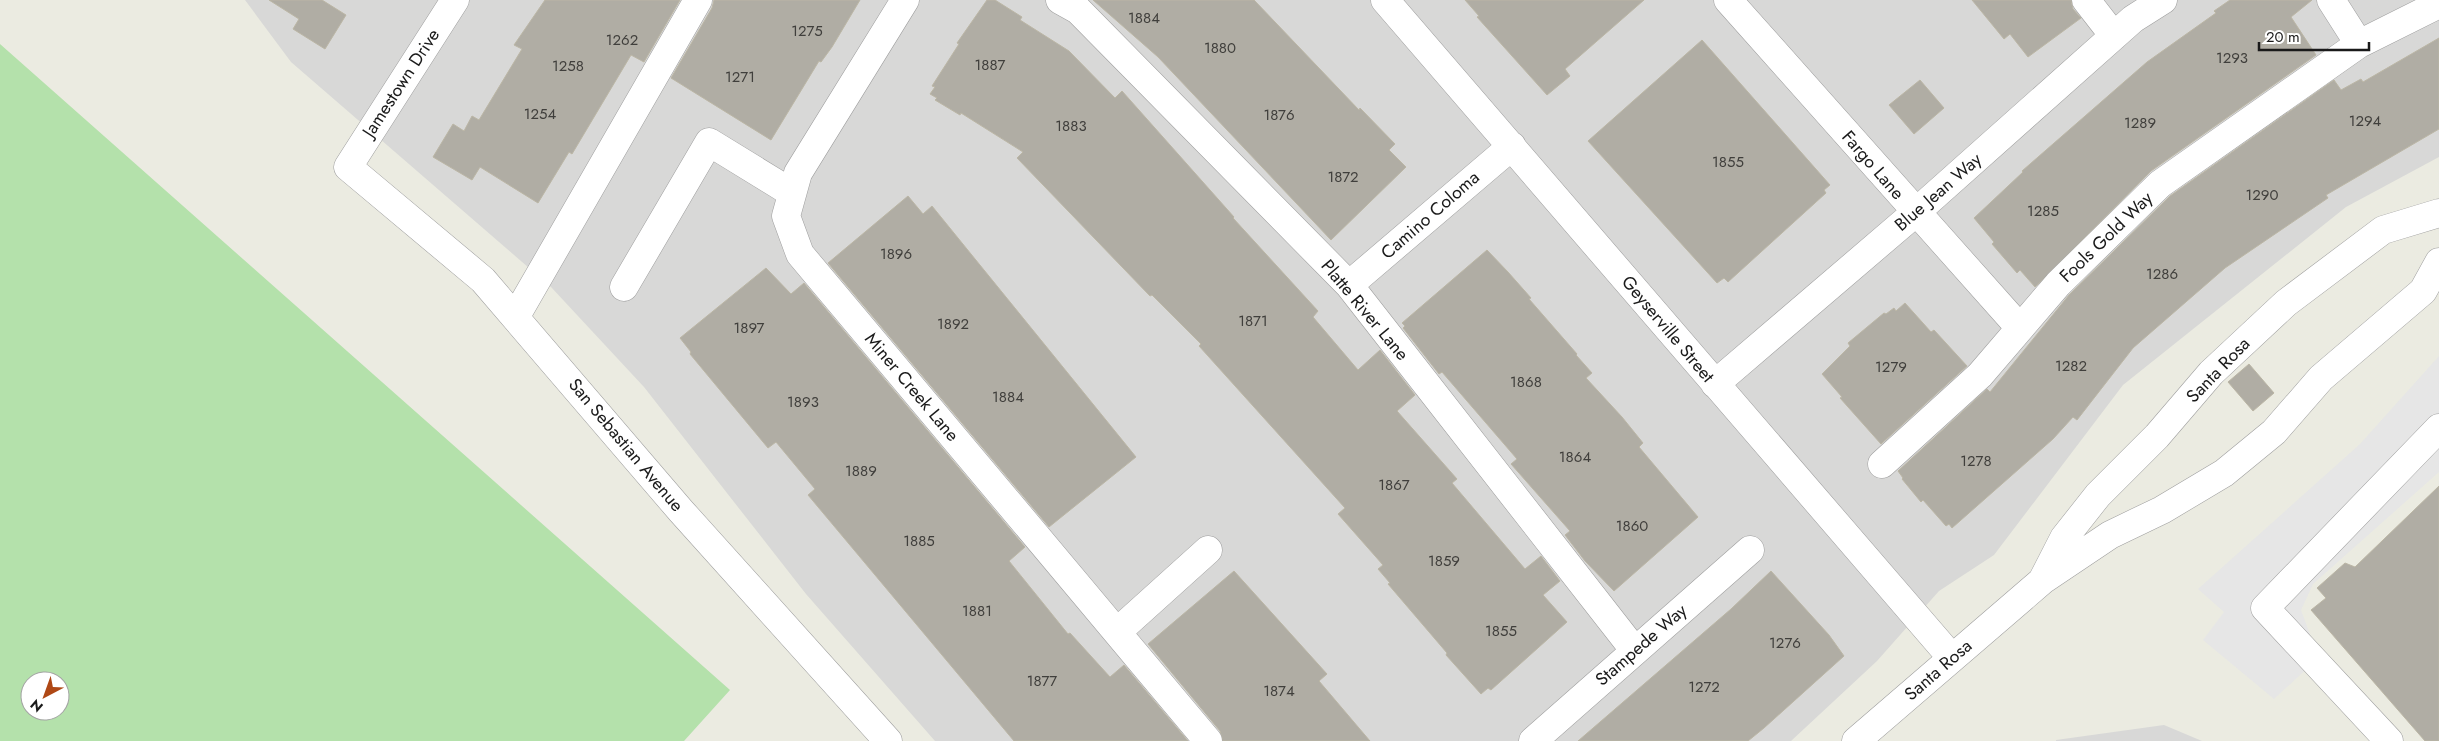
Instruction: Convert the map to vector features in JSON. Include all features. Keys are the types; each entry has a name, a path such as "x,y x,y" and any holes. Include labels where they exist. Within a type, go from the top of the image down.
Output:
{"street":[{"name":"Jamestown Drive","path":"348,167 455,0"},
{"path":"516,316 698,0"},
{"name":"Miner Creek Lane","path":"905,0 798,173 786,216 800,254 1208,741"},
{"name":"Platte River Lane","path":"1060,0 1078,10 1349,285 1635,651"},
{"name":"Geyserville Street","path":"1385,0 1952,658"},
{"name":"Fargo Lane","path":"1728,0 1915,213 2020,328"},
{"path":"2086,0 2114,36"},
{"name":"Blue Jean Way","path":"1715,384 1915,213 2133,19 2163,0"},
{"path":"2331,0 2358,44"},
{"name":"Fools Gold Way","path":"1882,464 1980,375 2058,284 2160,184 2358,44 2439,4"},
{"path":"624,287 709,142 792,193"},
{"name":"Camino Coloma","path":"1349,285 1512,146"},
{"name":"San Sebastian Avenue","path":"348,167 482,280 516,316 681,511 888,741"},
{"name":"Santa Rosa","path":"2043,580 2064,538 2098,495 2156,436 2211,373 2286,303 2383,230 2439,213"},
{"name":"Santa Rosa","path":"1856,741 2043,580 2110,535 2162,510 2224,473 2274,432 2321,378 2423,291 2439,262"},
{"path":"2388,741 2265,608 2439,428"},
{"path":"1117,632 1208,550"},
{"name":"Stampede Way","path":"1532,741 1750,550"}],"shaded area":[{"path":"245,0 2439,0 2439,157 2346,207 2123,385 1994,555 1939,591 1877,661 1791,741 935,741 806,594 644,387 551,287 291,62"},
{"path":"2439,356 2439,472 2313,584 2301,610 2311,637 2325,652 2274,699 2203,640 2224,612 2198,589 2360,444"},
{"path":"2164,725 2202,741 2056,741 2056,740"}],"green space":[{"path":"0,44 730,690 684,741 0,741"}],"building":[{"path":"269,0 322,0 346,15 325,49 293,29 299,19"},
{"path":"545,0 680,0 644,62 631,55 572,154 569,152 538,203 480,167 472,180 433,157 453,124 464,131 472,116 479,120 522,49 514,45"},
{"path":"714,0 860,0 832,47 821,62 819,61 771,140 671,78 712,8"},
{"path":"987,0 995,0 1022,17 1020,20 1069,51 1115,98 1122,91 1233,218 1318,311 1313,317 1358,370 1380,350 1415,395 1397,411 1457,479 1452,483 1525,569 1541,556 1560,581 1543,595 1567,622 1491,690 1488,688 1481,694 1446,655 1447,653 1388,584 1390,583 1378,569 1383,565 1338,514 1345,508 1199,346 1201,344 1152,295 1150,296 1017,158 1023,152 961,113 960,115 935,100 937,98 930,94 935,87 932,86 959,44 957,43"},
{"path":"1093,0 1254,0 1359,110 1360,108 1395,144 1389,150 1406,167 1331,240 1158,57"},
{"path":"1465,0 1644,0 1565,69 1570,76 1547,95 1477,17 1479,16"},
{"path":"1972,0 2071,0 2073,9 2081,18 2028,57 2010,34 2004,39"},
{"path":"2230,0 2312,0 2291,17 2316,55 2151,171 2035,287 2020,270 2017,273 1992,244 1994,242 1974,218 2022,171 2147,62 2216,13 2214,11"},
{"path":"2439,38 2439,129 2326,195 2328,198 2225,268 2133,348 2077,420 2073,417 2053,439 1952,528 1949,524 1946,526 1923,500 1921,502 1902,479 1898,471 1987,389 1990,392 2069,295 2170,196 2334,80 2341,90 2361,79 2363,82"},
{"path":"1702,40 1830,185 1824,190 1826,193 1728,282 1724,278 1717,283 1588,141"},
{"path":"1920,80 1944,108 1914,134 1889,105"},
{"path":"908,196 923,214 932,206 1136,457 1049,527 828,263"},
{"path":"1487,250 1531,298 1529,299 1577,354 1592,373 1586,378 1643,443 1639,447 1698,517 1614,591 1585,561 1565,535 1570,531 1511,464 1517,459 1442,372 1439,374 1403,328 1405,326 1402,323"},
{"path":"766,268 791,294 804,283 1025,547 1009,561 1068,634 1070,633 1110,677 1124,665 1188,741 1014,741 808,495 815,489 776,442 768,448 690,354 691,352 680,338"},
{"path":"1905,303 1931,332 1934,330 1967,366 1881,444 1840,398 1842,397 1822,374 1850,346 1848,343 1884,313 1886,314 1894,308 1896,311"},
{"path":"2249,364 2274,393 2253,411 2228,382"},
{"path":"2439,486 2439,741 2425,741 2311,610 2326,598 2317,588 2345,563 2355,567"},
{"path":"1234,571 1327,674 1319,681 1370,741 1223,741 1220,731 1148,644"},
{"path":"1771,571 1829,635 1844,656 1764,728 1748,741 1578,741 1731,609"}]}
